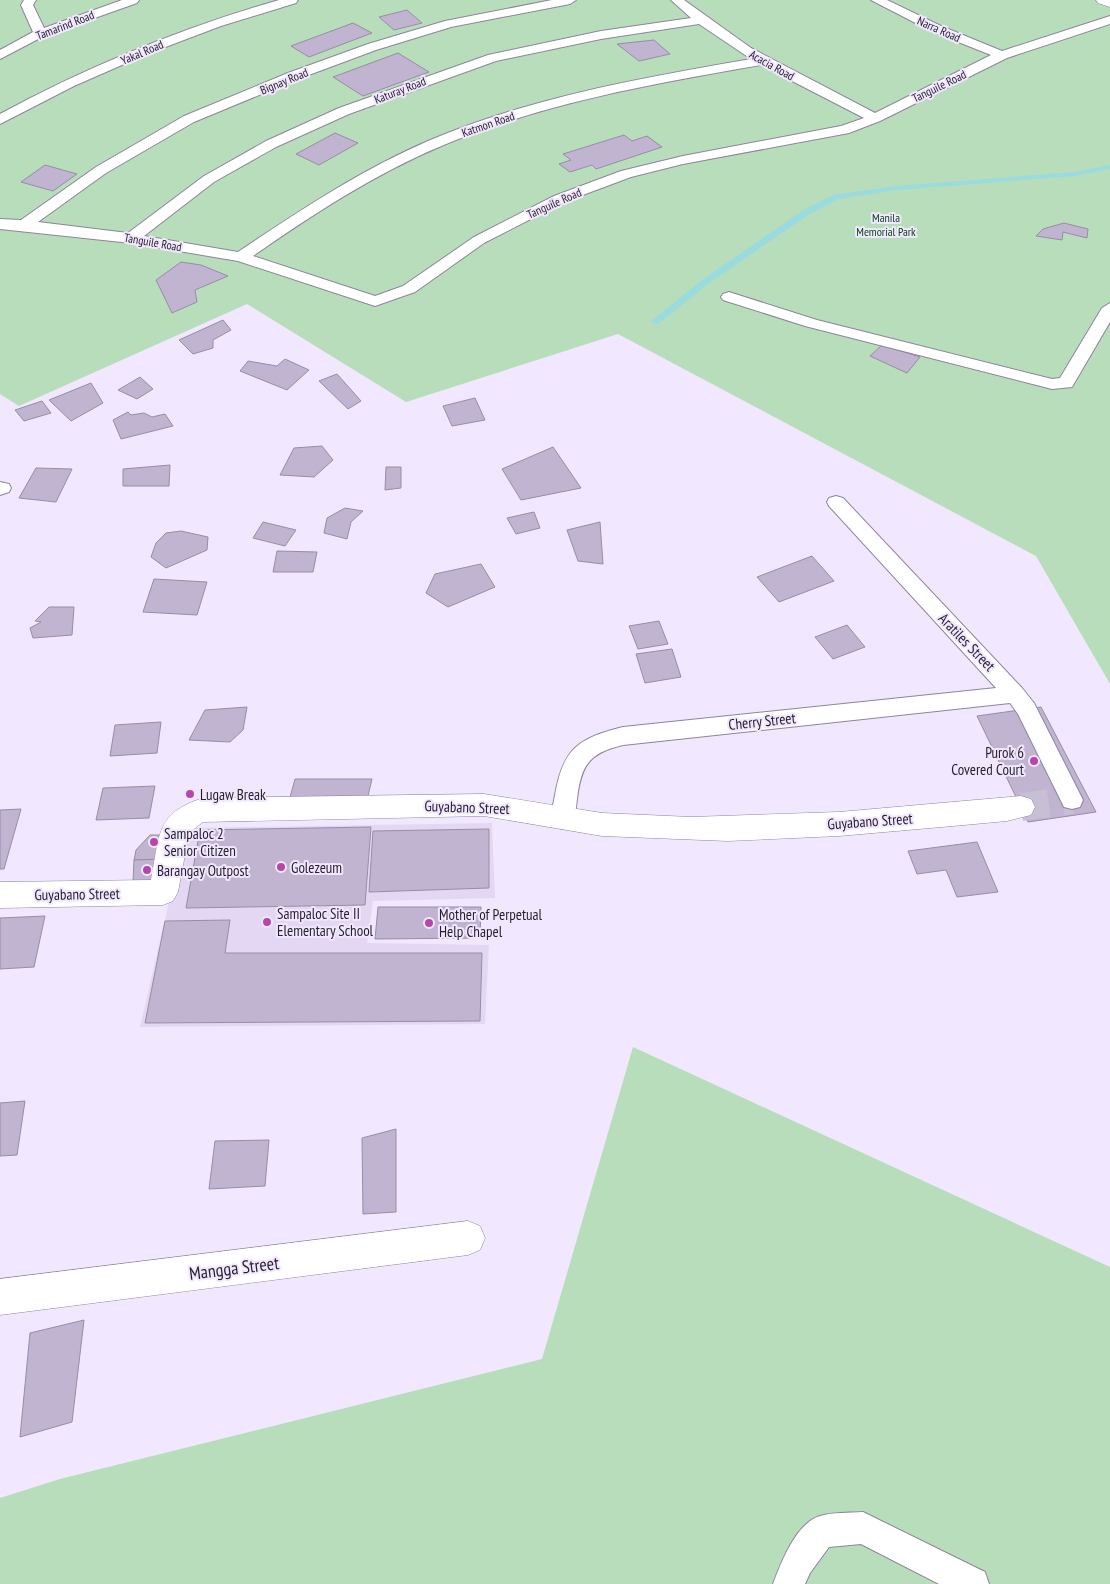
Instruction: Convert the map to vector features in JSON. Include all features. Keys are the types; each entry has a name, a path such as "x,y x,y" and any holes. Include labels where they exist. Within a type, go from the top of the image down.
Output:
{"street":[{"path":"1103,0 1110,3"},
{"name":"Guyabano Street","path":"0,895 163,892 178,826 189,814 203,810 484,806 513,808 563,819 620,826 762,827 859,823 1021,807"},
{"name":"Mangga Street","path":"0,1297 468,1238"}],"lane":[{"path":"30,0 27,5 40,33"},
{"name":"Tamarind Road","path":"0,55 40,33 133,0"},
{"name":"Yakal Road","path":"0,120 102,69 180,36 292,0"},
{"name":"Bignay Road","path":"24,225 101,170 189,119 293,76 372,47 449,24 570,0"},
{"name":"Acacia Road","path":"677,0 699,20 761,61 875,118"},
{"name":"Narra Road","path":"877,0 937,30 1002,55"},
{"name":"Katuray Road","path":"131,238 209,179 271,144 353,108 426,80 493,58 601,35 699,20"},
{"name":"Tanguile Road","path":"0,224 24,225 131,238 241,257 375,301 410,288 479,240 559,199 626,174 683,160 844,130 875,118 1002,55 1110,20"},
{"name":"Katmon Road","path":"241,257 293,221 364,178 432,144 490,122 617,86 761,61"},
{"path":"729,297 811,322 1052,384 1066,384 1110,308"},
{"name":"Aratiles Street","path":"836,502 1015,694 1026,709 1072,800"},
{"name":"Cherry Street","path":"563,819 572,766 583,753 596,743 623,736 1015,694"},
{"path":"789,1584 798,1562 821,1532 863,1528 973,1584"}],"shaded area":[{"name":"Sampaloc Site II Elementary School","path":"492,823 495,898 373,901 367,943 489,945 485,1024 140,1027 186,828"}],"green space":[{"name":"Manila Memorial Park","path":"0,0 1110,0 1110,684 1036,556 618,334 406,402 247,304 19,406 0,394"},
{"path":"633,1047 1110,1267 1110,1584 0,1584 0,1498 60,1479 542,1359"}],"building":[{"path":"407,10 422,23 394,30 379,17"},
{"path":"353,23 372,33 309,57 291,46"},
{"path":"654,40 670,54 639,61 617,44"},
{"path":"398,53 429,72 363,96 333,77"},
{"path":"335,133 358,143 319,165 296,154"},
{"path":"624,135 632,141 647,136 662,147 596,169 592,165 570,172 559,164 571,160 563,154"},
{"path":"45,165 77,174 53,191 21,182"},
{"path":"1064,223 1088,229 1087,238 1063,232 1062,240 1036,236 1043,229"},
{"path":"181,262 201,265 228,276 195,290 197,302 172,313 156,280"},
{"path":"223,320 231,330 213,340 213,348 193,354 179,340"},
{"path":"882,345 920,357 907,373 870,356"},
{"path":"285,359 309,370 287,390 240,371 248,361 277,366"},
{"path":"337,374 361,401 348,409 319,381"},
{"path":"140,377 153,389 137,399 118,390"},
{"path":"91,383 103,403 71,421 49,400"},
{"path":"475,398 485,420 452,426 443,406"},
{"path":"42,401 51,413 24,421 15,410"},
{"path":"128,412 131,415 144,413 152,417 165,414 173,426 121,439 113,420"},
{"path":"322,446 333,460 314,477 280,475 294,448"},
{"path":"553,447 581,488 521,500 502,469"},
{"path":"170,465 169,486 123,486 123,469"},
{"path":"386,467 401,467 401,488 385,490"},
{"path":"36,468 72,469 56,502 19,498"},
{"path":"345,508 363,511 351,522 347,539 324,533 327,518"},
{"path":"534,512 540,528 516,534 507,518"},
{"path":"263,522 296,530 285,546 253,538"},
{"path":"600,522 603,564 578,561 567,530"},
{"path":"181,531 208,537 207,550 166,568 151,557 156,543 166,533"},
{"path":"277,551 317,552 313,572 273,572"},
{"path":"812,556 834,581 779,602 757,577"},
{"path":"481,564 495,587 448,607 426,593 435,574"},
{"path":"154,579 207,582 197,615 143,612"},
{"path":"49,607 74,607 72,635 33,638 30,628 41,622 35,621"},
{"path":"659,621 668,644 638,649 629,626"},
{"path":"847,625 865,647 833,659 815,637"},
{"path":"672,649 681,677 645,683 636,654"},
{"path":"247,707 243,730 230,742 189,740 205,710"},
{"name":"Purok 6 Covered Court","path":"1041,707 1096,812 1028,822 977,716"},
{"path":"161,722 157,753 110,756 115,725"},
{"path":"295,779 372,779 367,800 289,801"},
{"path":"155,786 149,818 96,820 103,788"},
{"path":"21,809 4,869 0,869 0,810"},
{"name":"Golezeum","path":"371,827 365,905 186,908 200,830"},
{"path":"489,829 489,888 369,892 373,831"},
{"name":"Sampaloc 2 Senior Citizen","path":"150,835 167,835 163,859 134,860 136,850"},
{"path":"977,842 998,892 957,897 946,870 917,874 908,851"},
{"name":"Barangay Outpost","path":"163,859 159,880 133,882 134,860"},
{"name":"Mother of Perpetual Help Chapel","path":"378,907 481,907 480,938 375,939"},
{"path":"45,916 34,967 0,969 0,918"},
{"path":"230,920 225,953 482,953 480,1021 145,1023 165,921"},
{"path":"25,1101 17,1155 0,1156 0,1103"},
{"path":"396,1129 396,1212 363,1214 362,1138"},
{"path":"269,1140 265,1186 209,1189 215,1141"},
{"path":"84,1320 72,1422 20,1437 30,1333"}],"waterway":[{"path":"655,322 705,282 805,213 836,197 896,188 1075,174 1110,167"}],"tunnel":[{"path":"1021,807 1072,800"}],"place":[{"name":"Purok 6 Covered Court","path":"1034,761"},
{"name":"Lugaw Break","path":"190,794"},
{"name":"Sampaloc 2 Senior Citizen","path":"154,842"},
{"name":"Golezeum","path":"281,867"},
{"name":"Barangay Outpost","path":"147,870"},
{"name":"Sampaloc Site II Elementary School","path":"267,922"},
{"name":"Mother of Perpetual Help Chapel","path":"429,923"}]}
